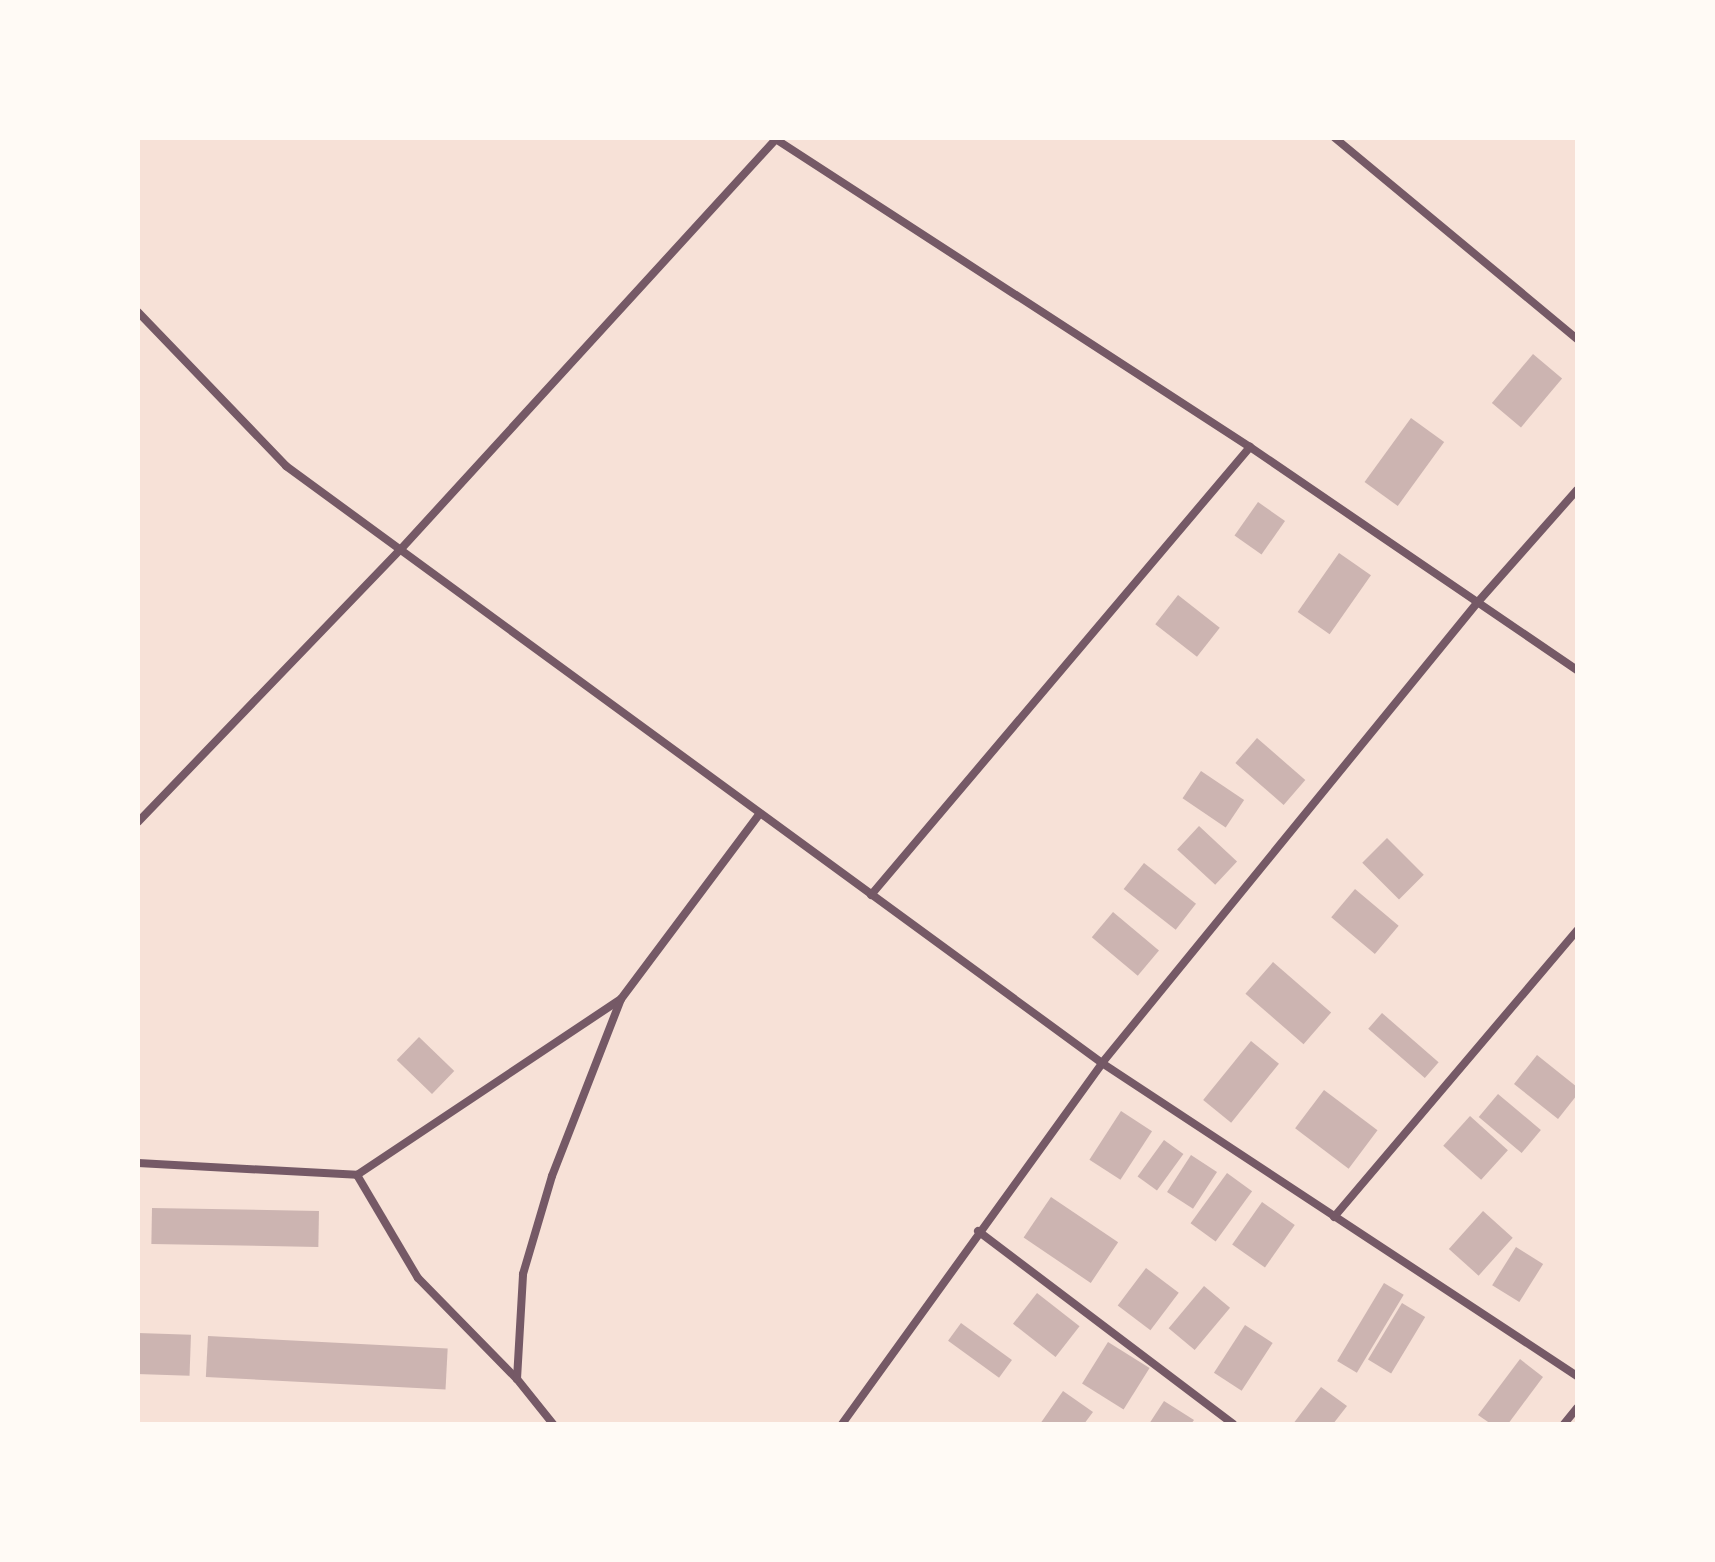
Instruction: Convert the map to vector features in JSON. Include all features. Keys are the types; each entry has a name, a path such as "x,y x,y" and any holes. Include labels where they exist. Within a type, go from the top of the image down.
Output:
{"street":[{"path":"1335,138 1577,339"},
{"path":"138,822 401,549 775,139 1250,447 1577,670"},
{"path":"138,312 286,466 1102,1063 1577,1376"},
{"path":"871,895 1250,447"},
{"path":"842,1424 978,1231 1102,1063 1477,603 1577,490"},
{"path":"517,1379 523,1274 552,1176 621,999 760,813"},
{"path":"1334,1217 1577,930"},
{"path":"138,1163 357,1175 621,999"},
{"path":"357,1175 418,1278 517,1379 553,1424"},
{"path":"978,1231 1233,1424"},
{"path":"1564,1424 1577,1408"}],"building":[{"path":"1533,354 1562,378 1521,427 1492,403"},
{"path":"1411,418 1444,442 1398,506 1365,482"},
{"path":"1258,502 1285,521 1262,555 1234,536"},
{"path":"1339,553 1371,575 1330,634 1298,612"},
{"path":"1178,595 1220,628 1197,657 1155,624"},
{"path":"1257,738 1305,780 1284,805 1235,763"},
{"path":"1201,771 1244,800 1226,827 1183,798"},
{"path":"1199,826 1237,861 1215,885 1177,849"},
{"path":"1387,838 1424,875 1399,900 1362,863"},
{"path":"1144,863 1196,904 1176,930 1124,889"},
{"path":"1355,889 1399,926 1375,954 1331,917"},
{"path":"1113,912 1159,951 1138,976 1092,937"},
{"path":"1273,962 1331,1013 1304,1044 1245,994"},
{"path":"1382,1013 1439,1062 1425,1078 1368,1029"},
{"path":"419,1037 454,1071 432,1094 397,1060"},
{"path":"1251,1041 1279,1064 1231,1123 1203,1100"},
{"path":"1537,1055 1577,1087 1577,1095 1558,1119 1514,1084"},
{"path":"1324,1090 1378,1130 1349,1169 1295,1128"},
{"path":"1498,1094 1541,1130 1522,1153 1479,1117"},
{"path":"1121,1111 1152,1131 1120,1180 1089,1160"},
{"path":"1470,1116 1508,1150 1481,1180 1443,1146"},
{"path":"1164,1140 1183,1154 1157,1191 1138,1176"},
{"path":"1191,1155 1217,1172 1193,1209 1167,1192"},
{"path":"1227,1173 1252,1191 1216,1241 1191,1223"},
{"path":"1051,1197 1118,1242 1091,1283 1024,1238"},
{"path":"1262,1202 1295,1225 1265,1268 1232,1245"},
{"path":"152,1208 319,1211 318,1247 151,1244"},
{"path":"1483,1211 1513,1238 1479,1276 1449,1249"},
{"path":"1516,1247 1543,1264 1519,1302 1492,1285"},
{"path":"1146,1268 1179,1293 1150,1330 1118,1306"},
{"path":"1384,1283 1404,1295 1357,1373 1337,1361"},
{"path":"1204,1286 1230,1308 1195,1350 1169,1328"},
{"path":"1037,1293 1080,1326 1056,1357 1013,1324"},
{"path":"1402,1303 1425,1317 1391,1373 1368,1360"},
{"path":"961,1323 1012,1360 999,1378 948,1341"},
{"path":"1245,1325 1273,1343 1242,1391 1214,1373"},
{"path":"138,1333 191,1335 190,1376 138,1374"},
{"path":"208,1336 448,1349 446,1390 206,1377"},
{"path":"1108,1342 1150,1368 1124,1410 1082,1384"},
{"path":"1520,1359 1543,1377 1508,1424 1491,1424 1478,1415"},
{"path":"1321,1387 1347,1406 1333,1424 1293,1424"},
{"path":"1063,1391 1093,1412 1084,1424 1040,1424"},
{"path":"1164,1401 1194,1420 1191,1424 1149,1424"}]}
